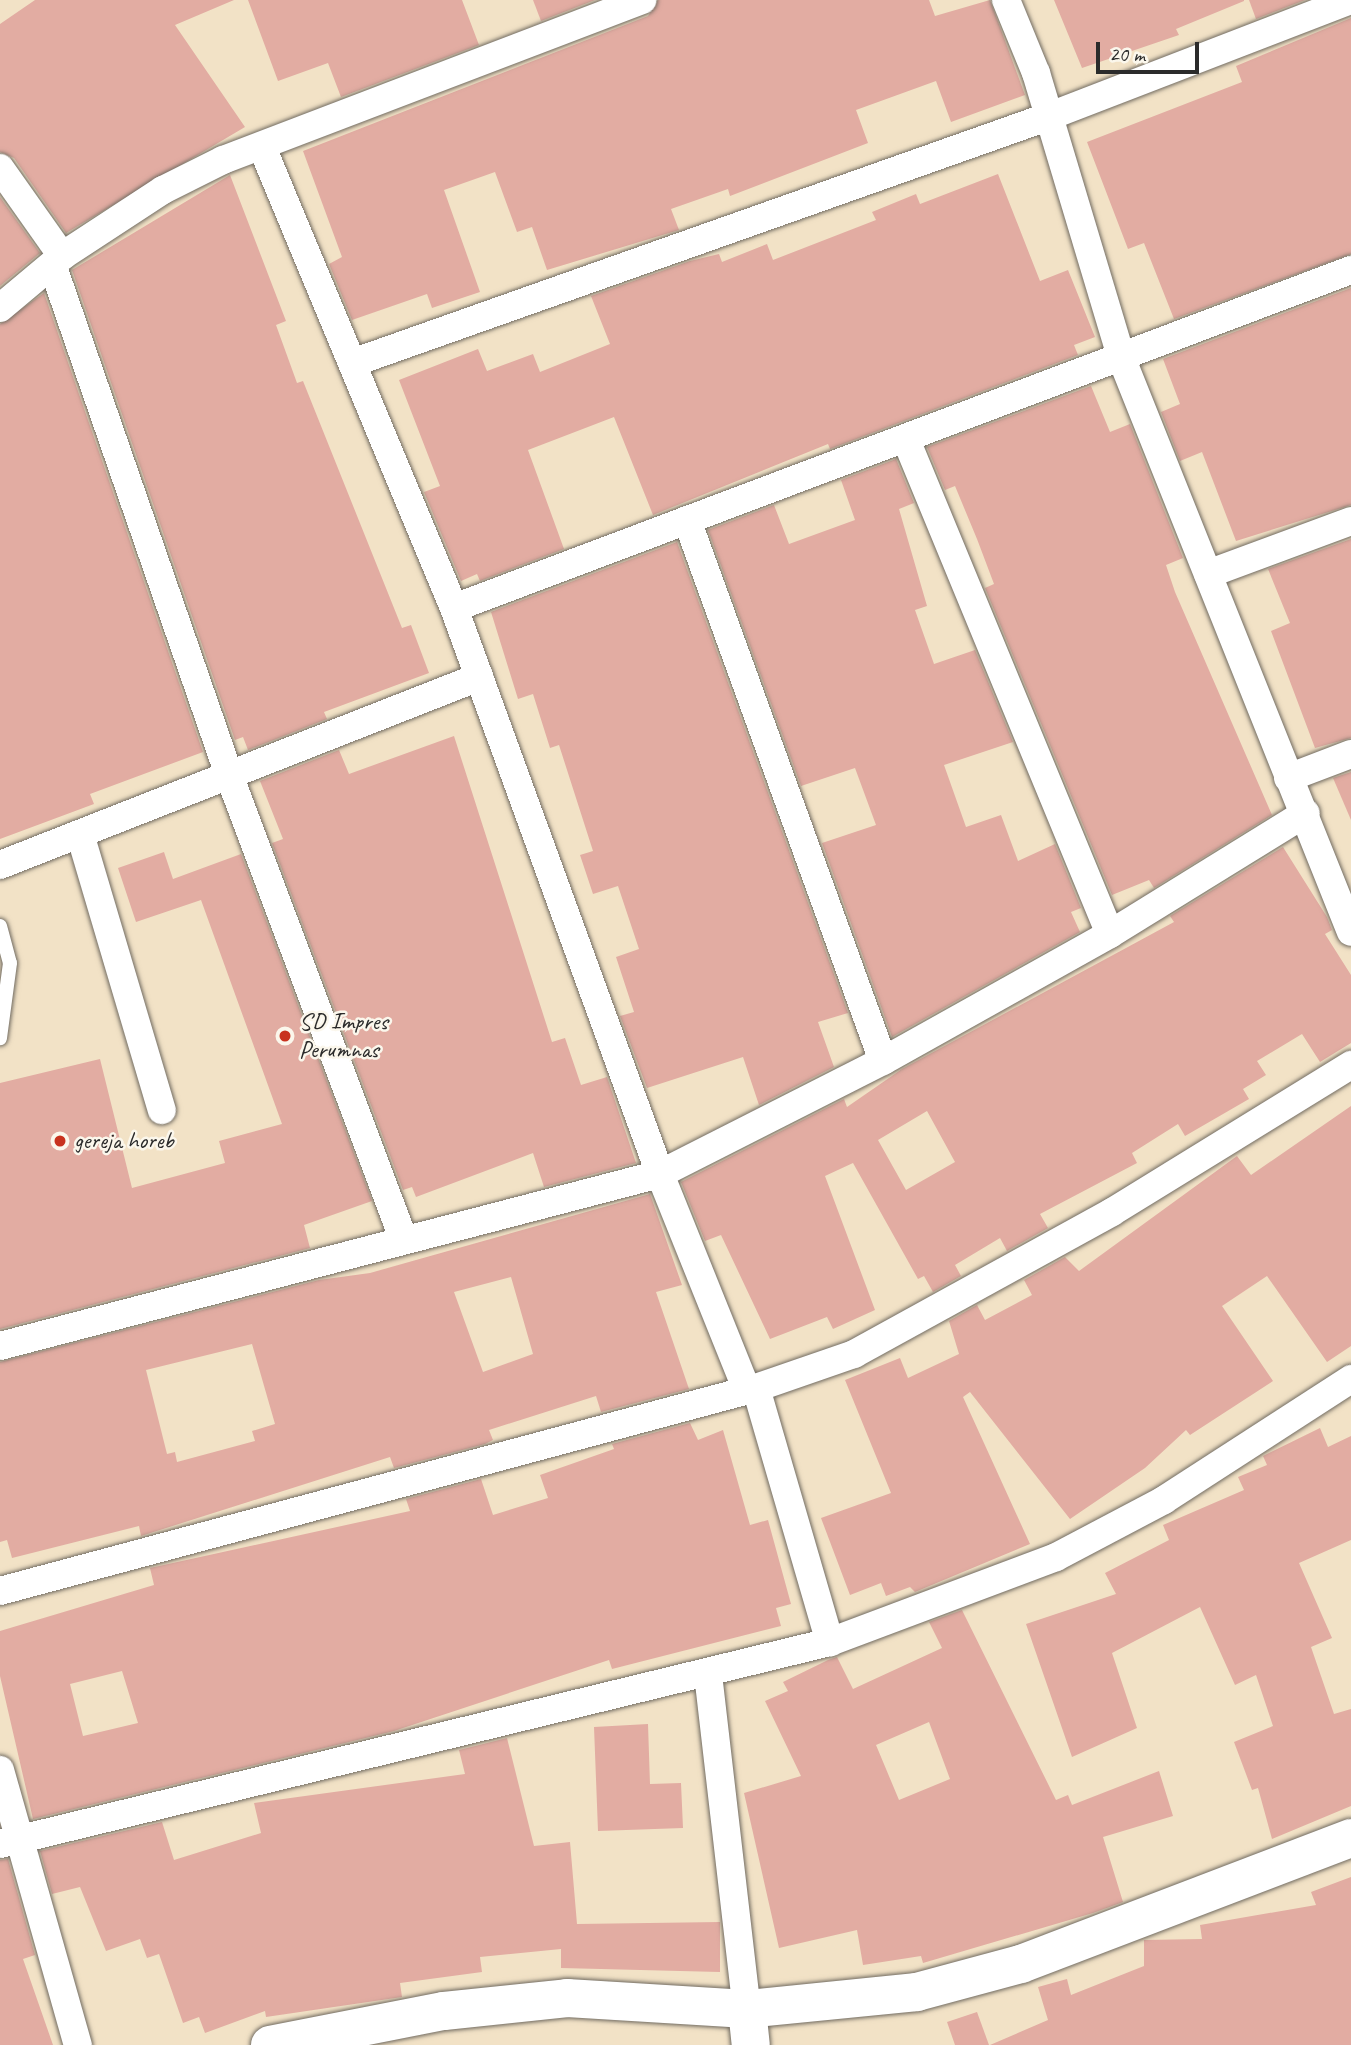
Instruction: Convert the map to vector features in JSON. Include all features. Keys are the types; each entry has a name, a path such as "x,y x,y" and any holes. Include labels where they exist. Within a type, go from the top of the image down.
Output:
{"street":[{"path":"0,308 58,261 163,190 262,147 642,0"},
{"path":"1006,0 1050,116 1121,356 1288,778 1306,813 1351,932"},
{"path":"355,362 1050,116 1350,0"},
{"path":"262,147 355,362 454,608 660,1174 752,1389 830,1642"},
{"path":"0,168 58,261 229,775 402,1237"},
{"path":"454,608 687,520 907,442 1121,356 1351,270"},
{"path":"907,442 1110,934"},
{"path":"687,520 883,1062"},
{"path":"1208,575 1351,521"},
{"path":"1,861 80,834 480,677"},
{"path":"1288,778 1351,754"},
{"path":"0,1346 402,1237 660,1174 883,1062 1110,934 1306,813"},
{"path":"80,834 162,1110"},
{"path":"0,1591 752,1389 854,1354 1112,1212 1351,1065"},
{"path":"10,1842 708,1674 830,1642 1056,1557 1164,1500 1351,1379"},
{"path":"708,1674 749,2027"},
{"path":"0,1770 10,1842 78,2045"},
{"path":"270,2045 444,2011 567,1998 749,2027 917,1992 1021,1964 1351,1838"}],"lane":[{"path":"0,926 10,963 0,1038"}],"building":[{"path":"35,0 234,0 175,25 245,127 66,233 14,158 0,152 0,24"},
{"path":"248,0 462,0 479,45 341,97 328,63 278,81"},
{"path":"533,0 595,0 541,21"},
{"path":"658,0 929,0 935,16 990,0 1025,95 951,122 936,81 856,110 868,143 730,196 728,189 671,209 679,230 547,270 532,227 517,232 495,172 444,190 480,292 432,308 427,294 352,320 329,264 342,257 303,151 648,16"},
{"path":"1054,0 1244,1 1176,29 1179,35 1082,68"},
{"path":"1249,0 1305,0 1256,19"},
{"path":"1351,18 1351,254 1174,319 1144,243 1128,249 1087,142 1242,82 1236,66"},
{"path":"998,174 1040,281 1068,270 1095,337 1074,345 1078,355 830,449 828,444 653,515 614,417 528,450 564,549 480,581 477,574 461,581 424,492 440,486 399,380 478,349 487,371 533,354 540,372 610,344 591,296 690,261 719,254 722,262 767,244 773,260 876,220 872,212 916,194 920,204"},
{"path":"230,175 286,321 276,325 297,383 303,381 402,628 411,625 429,673 324,712 327,719 248,750 243,737 235,740 72,270"},
{"path":"0,197 40,253 0,286"},
{"path":"1351,288 1351,505 1236,541 1202,452 1180,461 1161,412 1180,404 1163,359"},
{"path":"44,293 203,752 90,794 94,804 0,839 0,324"},
{"path":"1091,386 1110,432 1130,424 1183,558 1166,565 1175,592 1272,815 1154,888 1149,880 1112,895 985,588 994,584 977,539 955,486 945,490 927,447"},
{"path":"896,459 914,503 899,509 927,606 915,610 934,664 975,650 1013,742 944,765 966,827 1001,815 1018,861 1055,844 1081,908 1071,912 1080,932 892,1037 822,843 876,825 855,768 801,786 708,530 774,505 789,544 855,520 841,480"},
{"path":"1351,539 1351,738 1315,748 1271,631 1290,623 1268,569"},
{"path":"677,542 848,1013 818,1022 834,1067 759,1105 743,1057 647,1088 620,1016 634,1012 616,957 639,949 618,886 593,894 580,855 593,851 559,745 550,748 533,694 518,699 491,612"},
{"path":"454,736 552,1042 565,1038 581,1085 607,1077 636,1163 544,1187 533,1153 416,1197 412,1187 403,1190 272,843 283,839 260,781 339,750 349,774"},
{"path":"1351,772 1351,820 1333,778"},
{"path":"1283,847 1327,917 1332,930 1325,934 1351,975 1351,1043 1320,1062 1302,1034 1257,1061 1266,1075 1243,1089 1249,1099 1185,1136 1178,1124 1132,1153 1137,1163 1040,1214 1048,1228 1007,1251 1000,1238 955,1265 961,1276 933,1292 924,1276 918,1279 853,1163 825,1176 875,1310 833,1329 827,1317 770,1339 721,1235 705,1241 681,1182 844,1099 847,1107 902,1069 1174,922 1170,916","holes":["927,1111 955,1162 906,1190 878,1140"]},
{"path":"164,852 173,879 241,854 372,1201 304,1225 310,1248 0,1329 0,1083 100,1059 132,1188 225,1163 219,1141 282,1124 201,900 136,922 118,868"},
{"path":"1351,1106 1351,1346 1327,1362 1267,1276 1222,1306 1273,1381 1190,1435 1186,1430 1145,1468 1070,1519 970,1392 963,1397 1030,1544 915,1592 910,1587 886,1596 881,1583 850,1595 821,1518 891,1493 845,1380 900,1358 908,1378 959,1354 949,1321 977,1305 985,1320 1032,1295 1024,1280 1065,1257 1079,1271 1237,1156 1251,1175"},
{"path":"650,1194 682,1285 656,1292 689,1389 601,1412 596,1396 489,1430 493,1440 485,1444 394,1468 390,1457 141,1536 139,1526 12,1558 7,1540 0,1542 0,1362 319,1280 370,1273","holes":["511,1277 533,1354 483,1372 454,1292","252,1344 275,1424 252,1431 255,1441 177,1462 175,1452 167,1454 146,1370"]},
{"path":"690,1423 698,1440 723,1430 750,1525 768,1520 791,1604 776,1608 781,1626 612,1669 609,1660 394,1731 33,1819 0,1676 0,1631 154,1585 150,1568 410,1511 406,1499 481,1479 493,1515 548,1498 540,1475 614,1449 612,1444","holes":["122,1671 138,1723 83,1736 70,1684"]},
{"path":"1320,1428 1328,1447 1351,1436 1351,1540 1299,1563 1332,1638 1311,1647 1334,1714 1351,1709 1351,1806 1272,1839 1258,1788 1252,1790 1234,1742 1273,1726 1256,1675 1235,1685 1200,1607 1112,1653 1137,1728 1072,1757 1026,1624 1116,1594 1105,1573 1169,1540 1163,1525 1244,1490 1238,1477 1267,1465 1263,1456"},
{"path":"962,1610 1056,1800 1068,1795 1072,1805 1159,1771 1173,1816 1103,1837 1123,1902 1093,1913 923,1963 921,1956 863,1965 857,1930 779,1948 744,1793 801,1776 765,1701 788,1691 783,1682 837,1657 853,1689 942,1648 929,1622","holes":["929,1722 950,1779 899,1800 876,1745"]},
{"path":"648,1724 650,1784 681,1783 683,1828 598,1831 594,1727"},
{"path":"507,1738 534,1846 570,1842 577,1924 720,1922 720,1972 561,1968 561,1949 480,1957 482,1972 400,1983 402,1997 266,2017 265,2011 205,2033 199,2017 183,2023 159,1954 147,1958 140,1939 106,1951 80,1887 52,1894 40,1851 162,1822 174,1860 261,1833 254,1803 465,1774 459,1750"},
{"path":"8,1859 35,1955 23,1959 53,2045 0,2045 0,1860"},
{"path":"1351,1877 1351,2045 990,2045 1048,2020 1038,1987 1067,1979 1071,1995 1144,1966 1144,1940 1202,1939 1200,1925 1316,1905 1311,1892"},
{"path":"977,2012 989,2045 955,2045 947,2022"}],"place":[{"name":"SD Impres Perumnas","path":"285,1036"},
{"name":"gereja horeb","path":"60,1141"}]}
